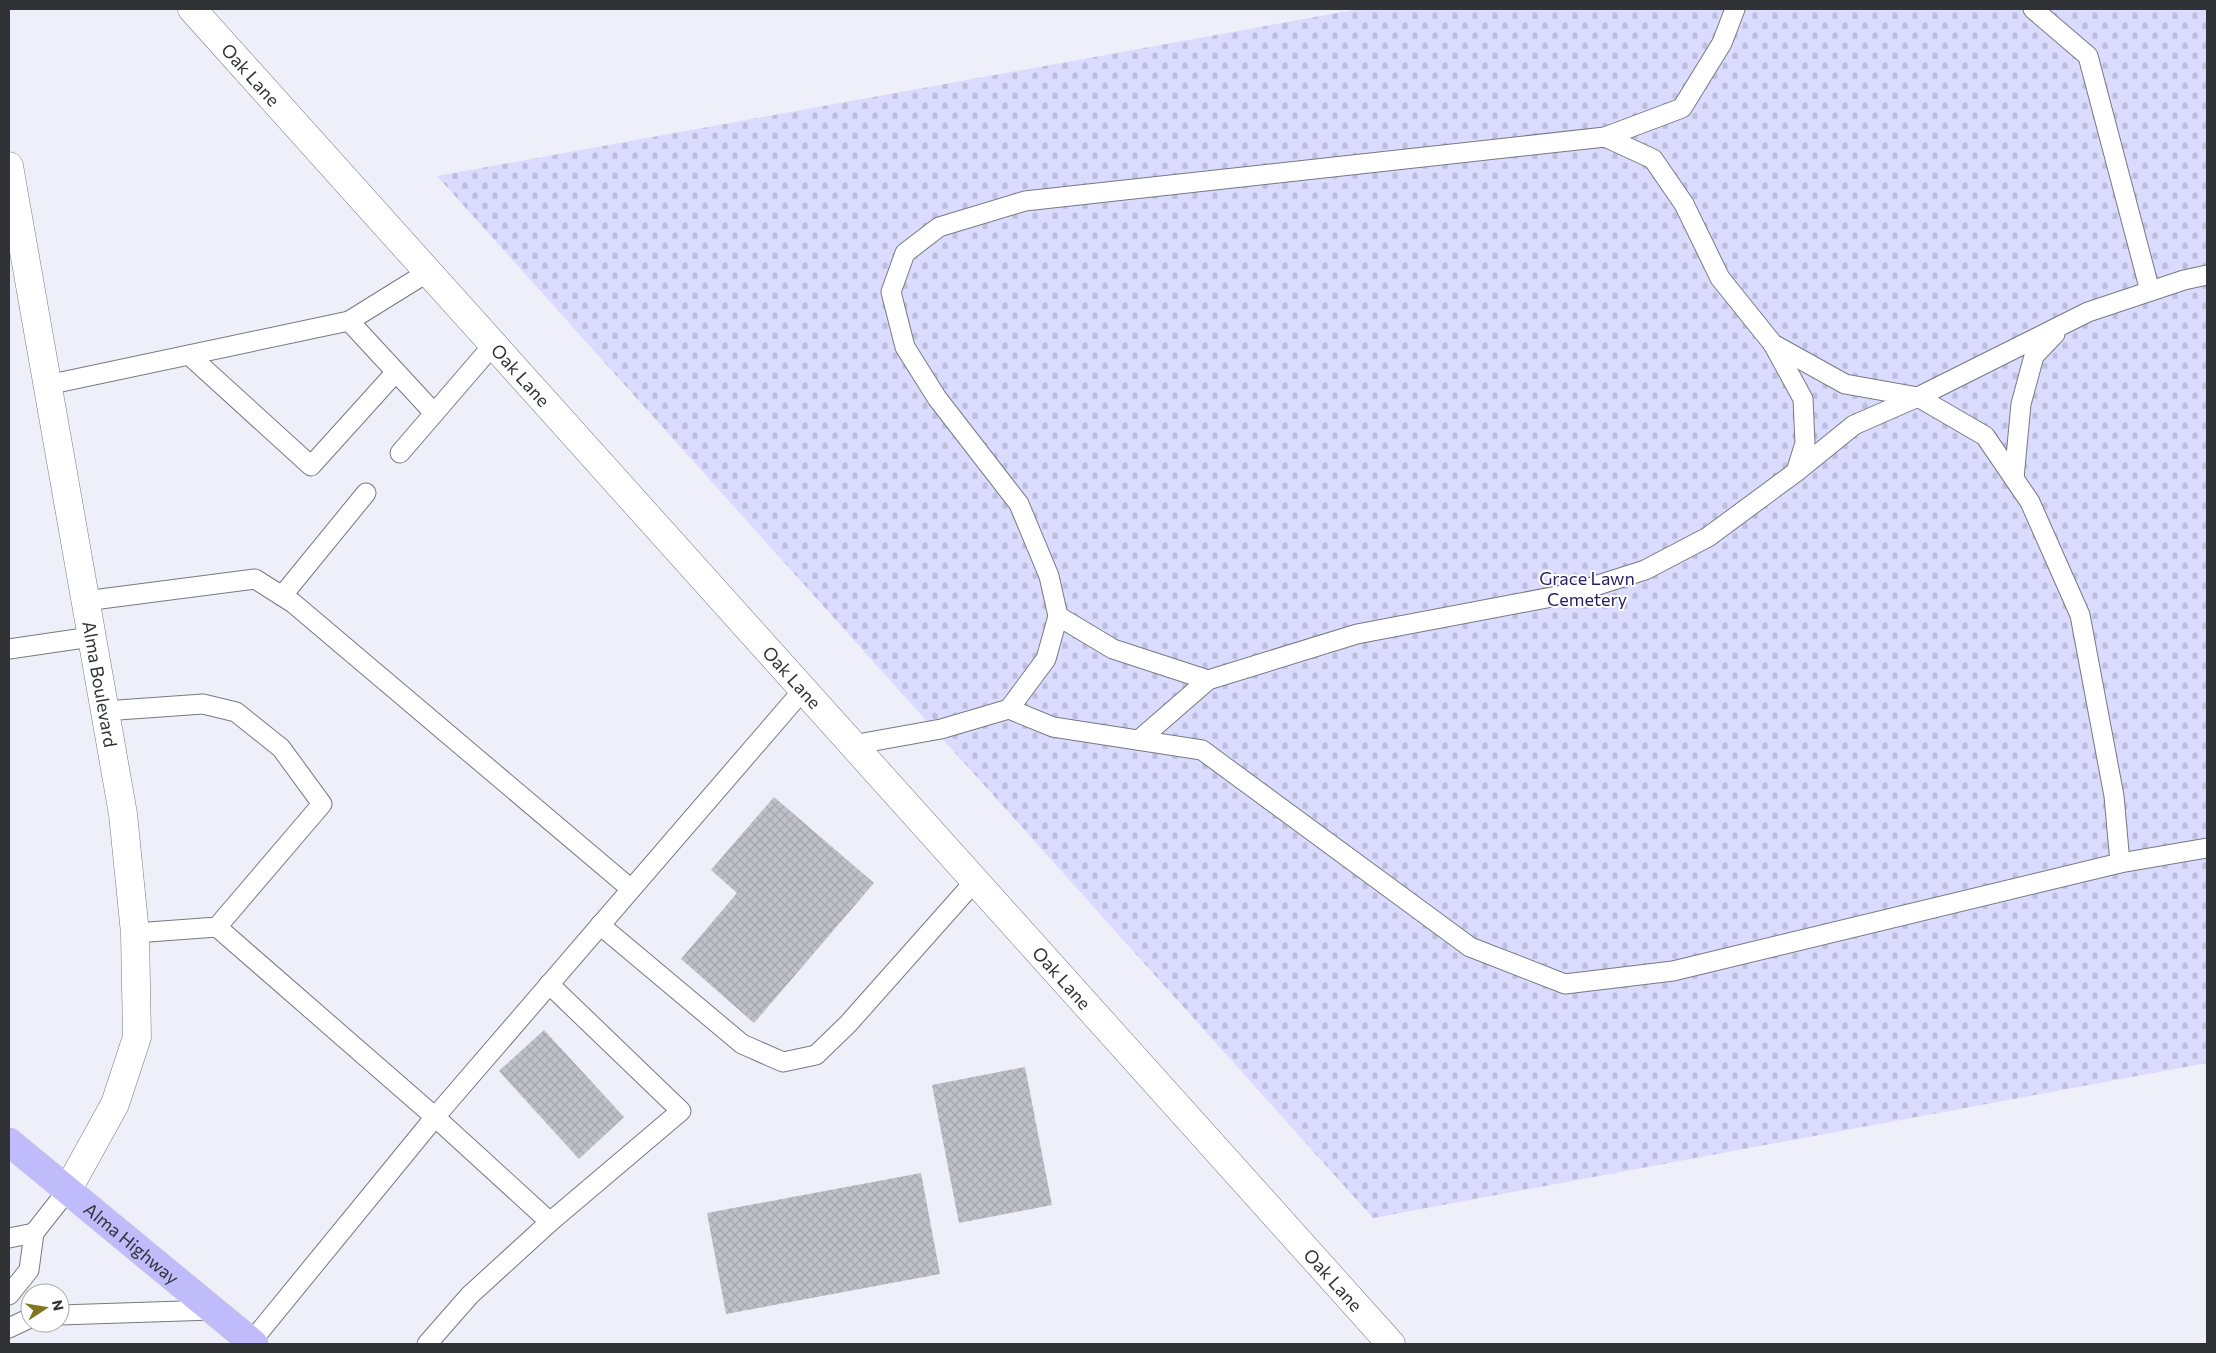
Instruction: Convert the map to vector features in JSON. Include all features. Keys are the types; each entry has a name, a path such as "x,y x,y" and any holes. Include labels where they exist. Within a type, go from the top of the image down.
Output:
{"main road":[{"name":"Alma Highway","path":"9,1142 253,1343"}],"street":[{"name":"Oak Lane","path":"192,9 1391,1344"},
{"name":"Alma Boulevard","path":"10,182 123,814 135,933 137,1037 116,1104 67,1191"}],"lane":[{"path":"852,745 941,729 1009,709 1046,660 1058,616 1049,576 1019,504 937,398 905,347 891,292 905,253 939,227 1025,201 1604,136 1682,108 1722,43 1735,9"},
{"path":"2033,9 2088,56 2150,291"},
{"path":"1604,136 1653,159 1684,204 1720,278 1773,344 1803,399 1805,443 1796,472"},
{"path":"47,385 348,321 428,272"},
{"path":"1139,740 1208,680 1357,634 1573,593 1645,570 1708,537 1796,472 1854,426 1918,397 2088,312 2150,291 2207,275"},
{"path":"348,321 434,413"},
{"path":"2014,478 2021,404 2034,356 2064,324"},
{"path":"1773,344 1845,384 1918,397 1985,436 2014,478 2030,502 2080,615 2114,796 2120,863"},
{"path":"400,453 493,345"},
{"path":"189,355 311,466 395,373"},
{"path":"282,596 366,493"},
{"path":"85,602 255,579 282,596 631,889"},
{"path":"1058,616 1113,649 1208,680"},
{"path":"9,649 91,637"},
{"path":"253,1343 435,1117 803,690"},
{"path":"104,711 203,704 236,712 281,748 322,804 218,927"},
{"path":"1009,709 1053,727 1202,750 1470,947 1565,984 1673,971 2120,863 2207,848"},
{"path":"600,925 742,1044 783,1062 816,1055 848,1024 975,881"},
{"path":"135,933 218,927 435,1117 550,1222"},
{"path":"427,1344 470,1295 550,1222 681,1111 549,984"},
{"path":"9,1295 29,1270 34,1232 67,1191"},
{"path":"9,1238 34,1232"},
{"path":"70,1315 213,1310"}],"green space":[{"name":"Grace Lawn Cemetery","path":"1359,9 2207,9 2207,1063 1373,1218 437,176"}],"building":[{"path":"774,797 874,883 754,1023 681,959 737,893 711,870"},
{"path":"544,1030 624,1117 579,1159 499,1071"},
{"path":"1025,1067 1052,1205 959,1223 932,1085"},
{"path":"921,1173 940,1274 726,1314 707,1213"}]}
